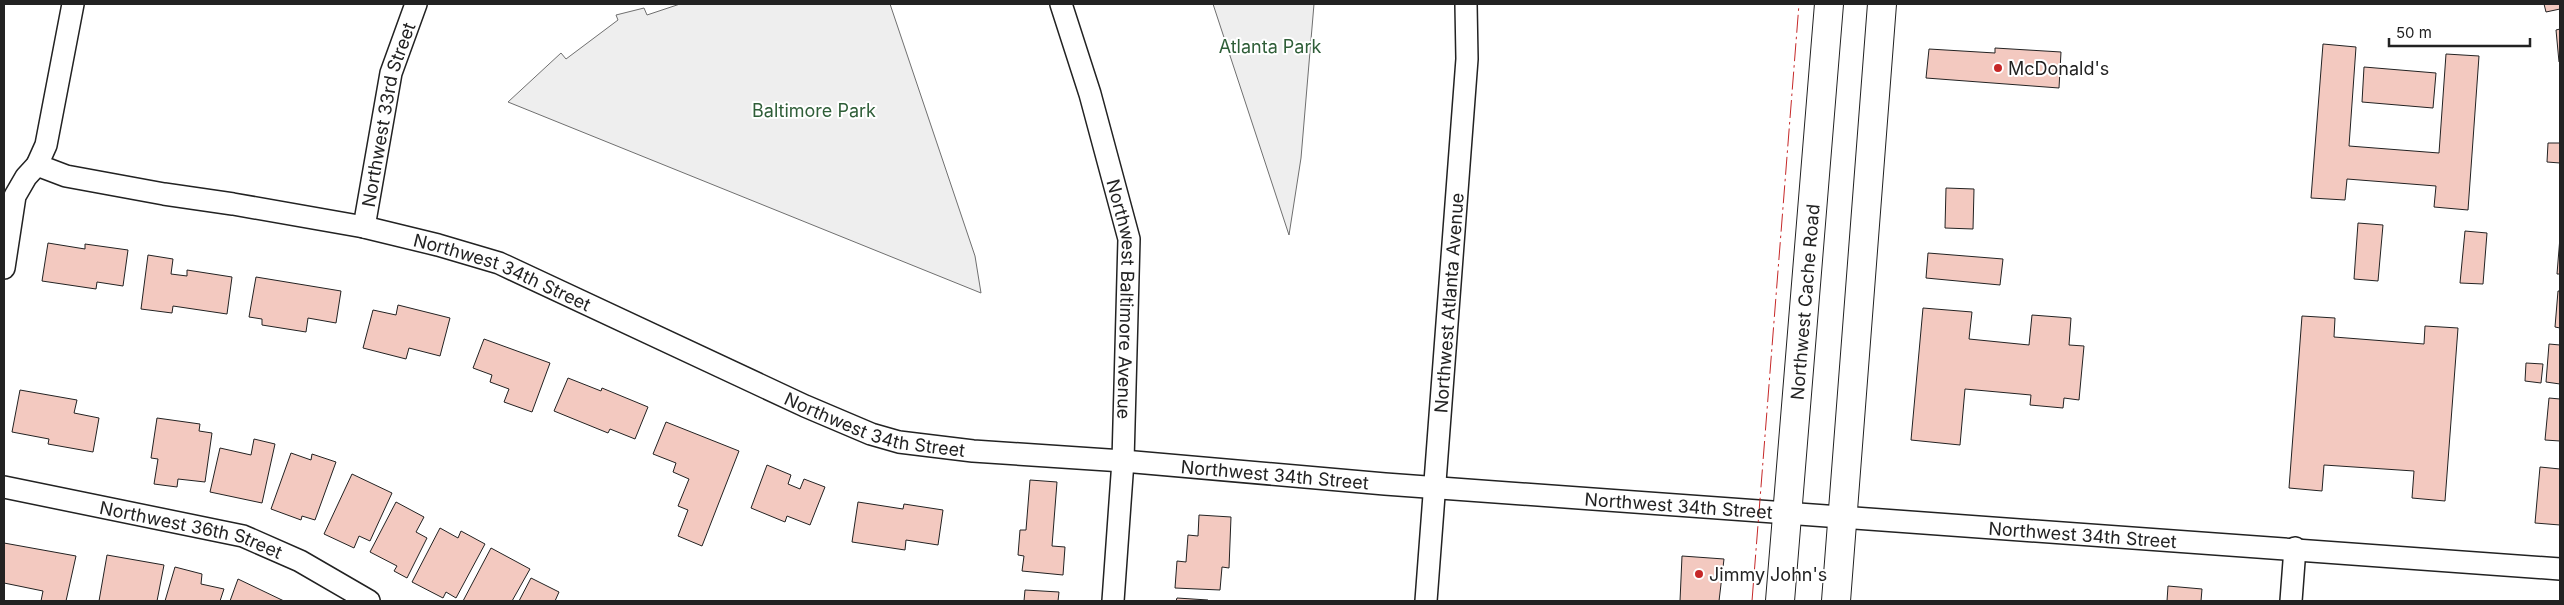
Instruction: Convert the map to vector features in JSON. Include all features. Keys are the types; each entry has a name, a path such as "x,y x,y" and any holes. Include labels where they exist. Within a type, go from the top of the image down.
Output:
{"main road":[{"name":"Northwest Cache Road","path":"1780,601 1828,4"},
{"path":"1836,601 1882,4"}],"street":[{"path":"4,268 15,196 26,177 37,165 46,145 73,4"},
{"name":"Northwest 33rd Street","path":"364,227 391,73 416,4"},
{"name":"Northwest Baltimore Avenue","path":"1061,4 1090,94 1129,239 1123,461 1113,601"},
{"name":"Northwest Atlanta Avenue","path":"1426,601 1467,59 1466,4"},
{"name":"Northwest 34th Street","path":"37,165 66,176 364,227 438,245 499,263 805,406 871,434 899,442 973,451 2560,569"},
{"name":"Northwest 36th Street","path":"4,487 243,536 300,562 340,594 369,601"},
{"path":"2291,601 2295,548"}],"green space":[{"name":"Baltimore Park","path":"680,4 890,4 975,256 981,293 508,102 561,53 566,59 618,20 616,15 644,8 647,15"},
{"name":"Atlanta Park","path":"1213,4 1314,4 1301,158 1289,235"}],"building":[{"path":"2544,4 2560,4 2560,9 2546,12"},
{"path":"2560,29 2560,62 2559,62 2556,30"},
{"path":"2323,44 2356,47 2349,146 2439,153 2446,54 2479,56 2468,210 2434,207 2436,186 2347,179 2345,200 2311,198"},
{"path":"1995,48 2061,52 2059,88 1926,78 1929,49 1995,53"},
{"path":"2364,67 2436,73 2433,108 2362,102"},
{"path":"2548,143 2560,143 2560,163 2547,162"},
{"path":"1946,188 1974,189 1973,229 1945,228"},
{"path":"2358,223 2383,225 2378,281 2354,279"},
{"path":"2465,231 2487,233 2483,284 2460,283"},
{"path":"2560,237 2560,274 2557,274"},
{"path":"48,243 85,249 85,244 128,250 123,286 97,282 96,289 42,281"},
{"path":"1928,253 2003,259 2000,285 1926,278"},
{"path":"148,255 173,259 171,274 187,276 187,270 232,277 227,314 173,306 172,313 141,309"},
{"path":"256,277 341,291 336,323 308,318 306,332 262,325 262,319 249,317"},
{"path":"2558,291 2560,291 2560,328 2555,327"},
{"path":"398,305 450,318 440,356 409,348 406,359 363,348 373,310 396,315"},
{"path":"1923,308 1972,312 1969,339 2029,345 2032,315 2071,318 2069,345 2084,346 2079,400 2064,398 2063,408 2030,405 2031,395 1965,389 1960,445 1911,440"},
{"path":"2302,316 2335,318 2334,337 2424,344 2425,326 2458,328 2445,501 2412,498 2414,471 2324,465 2322,491 2289,488"},
{"path":"484,339 550,363 532,412 504,402 509,389 490,382 492,375 473,368"},
{"path":"2549,344 2560,345 2560,384 2546,382"},
{"path":"2526,363 2543,364 2541,383 2525,381"},
{"path":"568,378 601,391 602,388 648,407 635,439 610,429 608,433 554,411"},
{"path":"20,390 77,400 74,413 99,418 93,452 48,444 49,439 12,432"},
{"path":"2549,398 2560,399 2560,441 2545,440"},
{"path":"157,418 200,424 199,431 212,433 205,482 178,479 177,487 154,484 158,459 151,458"},
{"path":"666,422 739,451 702,546 678,536 688,510 678,506 689,479 673,472 676,463 653,454"},
{"path":"254,439 275,444 262,503 210,492 220,448 251,455"},
{"path":"291,453 311,460 312,454 336,462 315,520 302,516 301,520 271,509"},
{"path":"767,465 791,475 788,484 800,489 804,479 825,487 810,525 787,516 785,522 751,508"},
{"path":"2540,467 2560,469 2560,525 2535,523"},
{"path":"352,474 392,493 370,541 359,536 354,548 324,534"},
{"path":"1030,480 1057,482 1052,546 1065,547 1063,575 1022,571 1024,556 1018,555 1020,530 1026,530"},
{"path":"396,502 424,517 416,532 427,538 407,578 394,571 397,566 370,552"},
{"path":"858,502 903,509 904,504 943,510 938,545 906,540 905,550 852,542"},
{"path":"1199,515 1231,517 1229,568 1222,567 1220,590 1175,588 1177,561 1186,562 1188,535 1198,536"},
{"path":"440,528 458,538 461,531 485,544 456,598 446,592 443,598 412,582"},
{"path":"4,543 76,556 66,601 41,601 43,591 4,583"},
{"path":"491,548 530,569 512,601 463,601"},
{"path":"107,555 164,565 157,601 99,601"},
{"path":"1682,556 1724,559 1719,601 1680,601"},
{"path":"175,567 202,574 201,584 224,589 220,601 165,601"},
{"path":"531,578 559,592 555,601 519,601"},
{"path":"238,579 284,601 230,601"},
{"path":"2168,586 2202,589 2201,601 2167,601"},
{"path":"1025,590 1059,592 1058,601 1024,601"},
{"path":"1177,598 1208,600 1208,601 1176,601"}],"power":[{"path":"1752,601 1799,4"}],"place":[{"name":"McDonald's","path":"1998,68"},
{"name":"Jimmy John's","path":"1699,574"}]}
